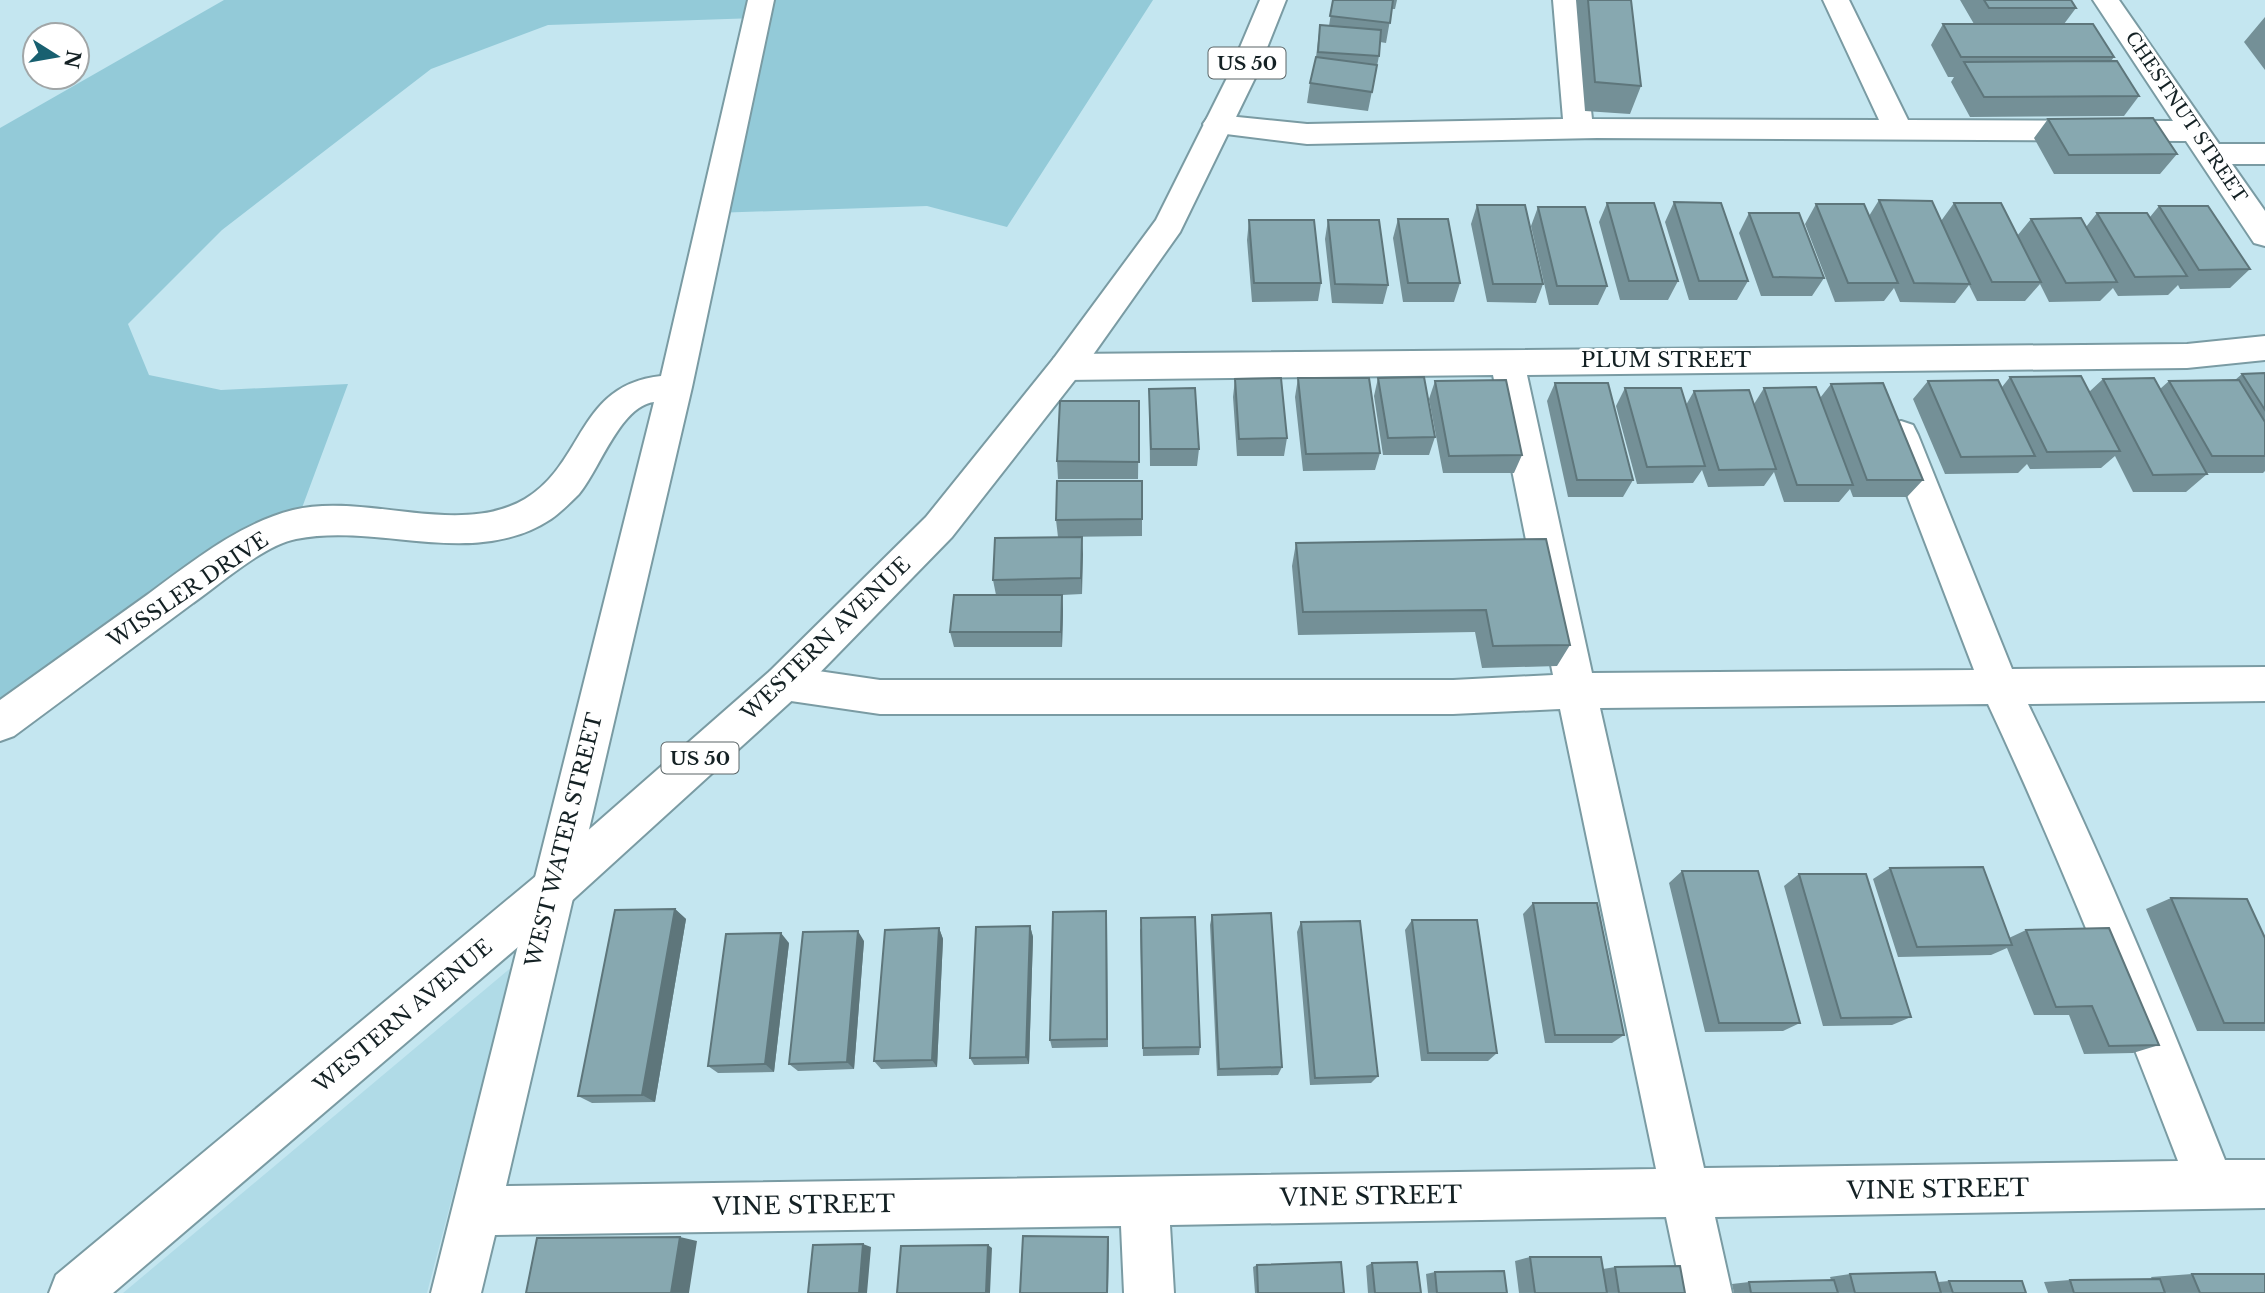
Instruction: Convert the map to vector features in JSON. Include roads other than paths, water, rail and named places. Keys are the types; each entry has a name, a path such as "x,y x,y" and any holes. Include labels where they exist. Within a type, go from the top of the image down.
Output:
{"street":[{"name":"WEST WATER STREET","path":"456,1293 551,891 675,387 761,0"},
{"name":"WESTERN AVENUE","path":"74,1293 551,891 784,683 939,527 1066,367 1169,224 1218,124 1273,0"},
{"path":"1566,0 1578,128"},
{"path":"1836,0 1899,131"},
{"name":"CHESTNUT STREET","path":"2106,0 2265,235"},
{"path":"1218,124 1307,134 1578,128 1899,131 2202,142 2265,154"},
{"name":"PLUM STREET","path":"1066,367 2187,356 2265,348"},
{"path":"1871,359 2000,687 2047,785 2147,1020 2211,1185"},
{"path":"1507,361 1707,1293"},
{"name":"WISSLER DRIVE","path":"0,723 213,568 270,532 296,524 327,521 464,529 508,522 538,509 567,483 610,415 640,391 675,387"},
{"path":"784,683 880,697 1453,697 1576,691 2265,684"},
{"name":"VINE STREET","path":"477,1211 2265,1184"},
{"path":"1144,1199 1149,1293"}]}
